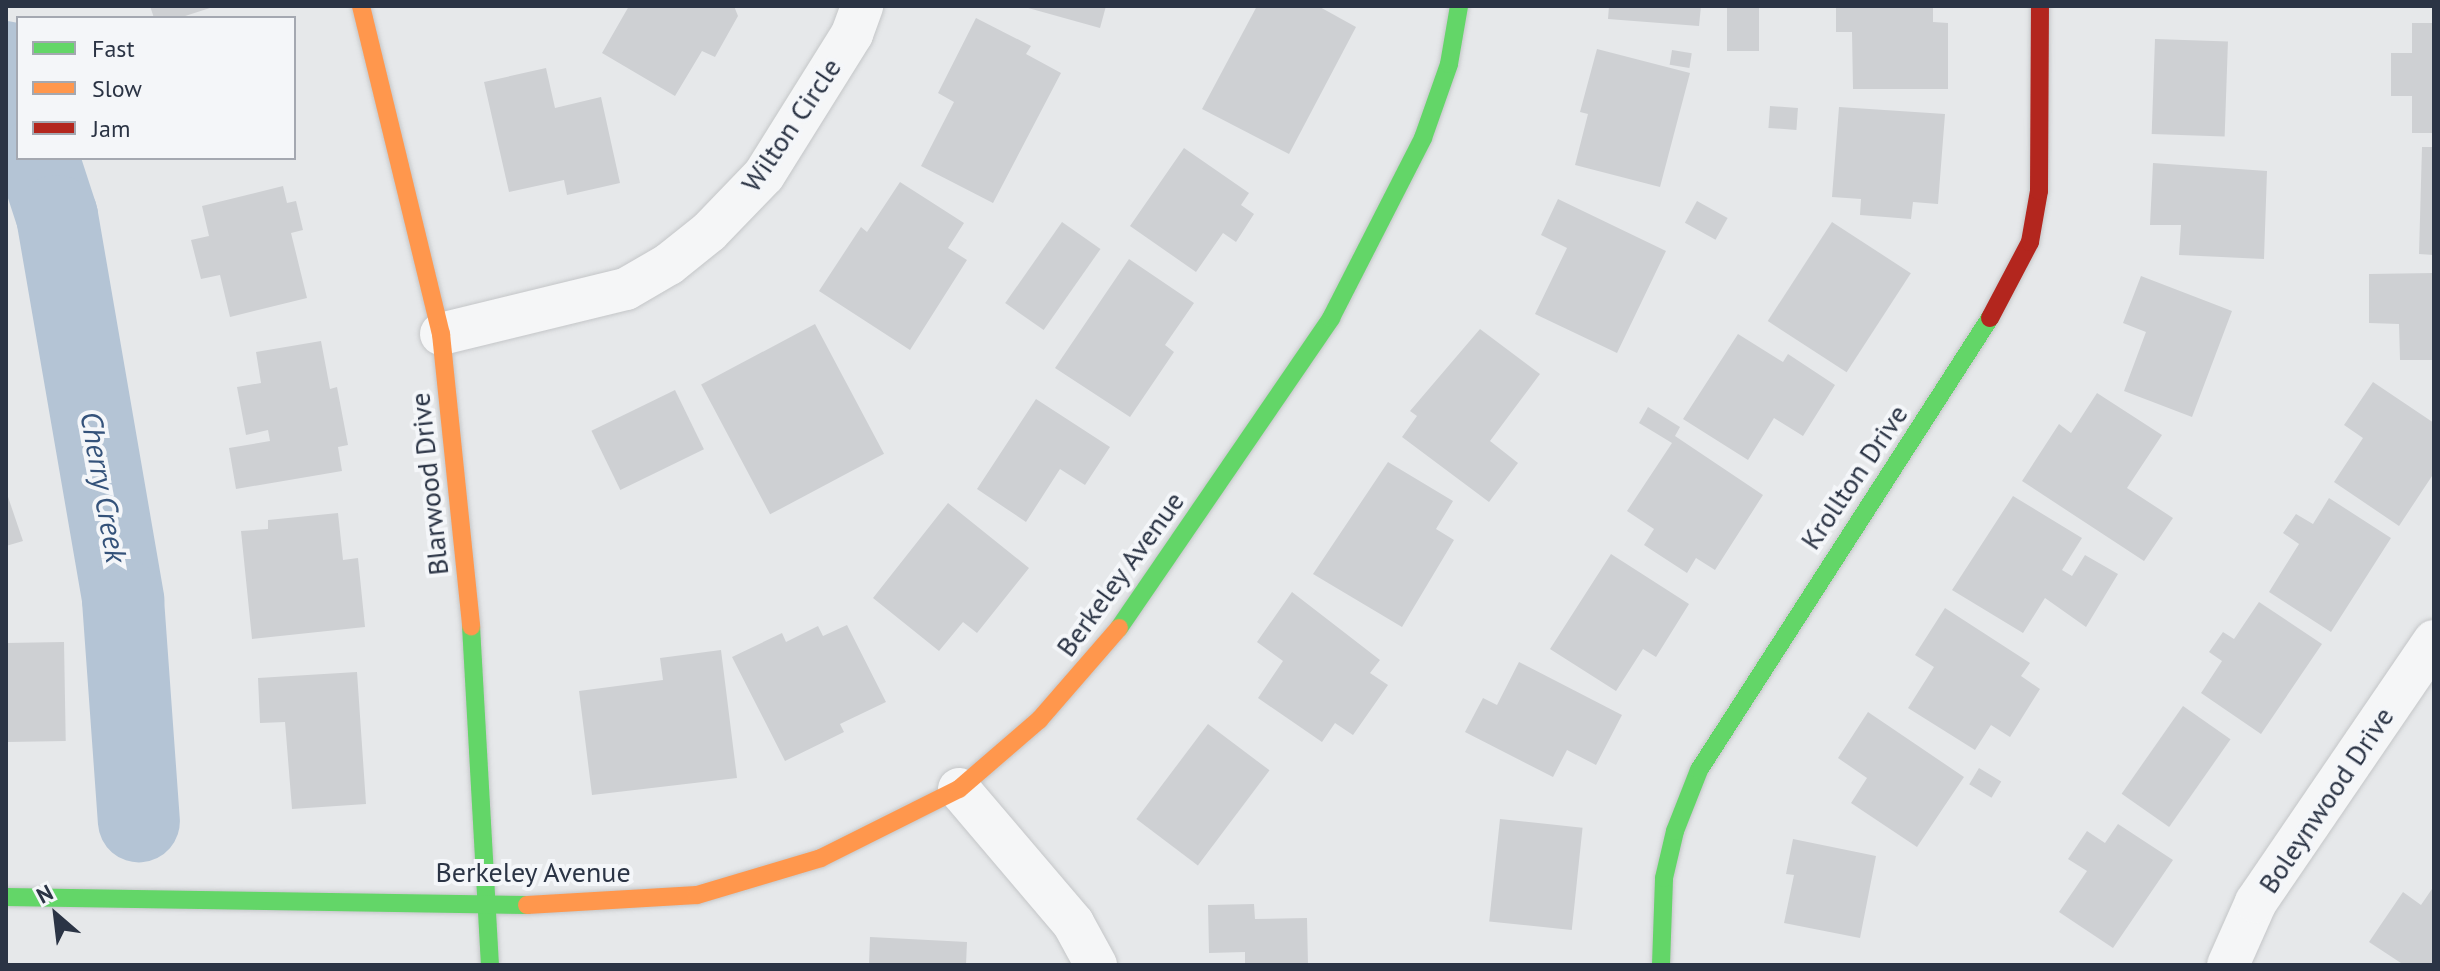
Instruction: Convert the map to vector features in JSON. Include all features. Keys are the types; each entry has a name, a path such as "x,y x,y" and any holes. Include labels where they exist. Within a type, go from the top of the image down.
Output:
{"street":[{"name":"Blarwood Drive","path":"361,6 441,334 475,661 490,965"},
{"name":"Wilton Circle","path":"441,334 626,289 669,264 709,232 764,175 852,34 862,6"},
{"name":"Berkeley Avenue","path":"6,897 579,906 697,895 746,884 821,858 959,789 1039,720 1135,610 1331,318 1423,138 1449,64 1459,6"},
{"name":"Krollton Drive","path":"1661,965 1664,878 1675,831 1699,770 2002,299 2030,242 2039,191 2040,6"},
{"name":"Boleynwood Drive","path":"2228,965 2256,902 2434,641"},
{"path":"959,789 1073,923 1096,965"}],"building":[{"path":"150,6 213,6 185,16 153,16"},
{"path":"629,6 734,6 738,16 715,57 702,51 675,96 602,53"},
{"path":"1021,6 1106,6 1100,28"},
{"path":"1257,6 1318,6 1356,27 1289,154 1202,109"},
{"path":"1609,6 1701,6 1699,26 1608,19"},
{"path":"1727,6 1759,6 1759,51 1727,51"},
{"path":"1836,6 1933,6 1933,22 1948,23 1948,89 1853,89 1852,32 1836,32"},
{"path":"976,18 1031,46 1026,54 1061,73 993,203 921,166 954,102 938,93"},
{"path":"2412,23 2434,23 2434,133 2412,133 2412,96 2391,96 2391,53 2412,53"},
{"path":"2155,39 2228,42 2225,136 2152,134"},
{"path":"1597,49 1690,73 1660,187 1575,165 1588,114 1580,112"},
{"path":"1672,50 1692,53 1689,68 1670,65"},
{"path":"546,68 555,108 601,97 620,183 567,195 564,180 509,192 484,82"},
{"path":"1770,106 1798,108 1796,130 1768,128"},
{"path":"1839,107 1945,114 1938,204 1913,202 1911,219 1860,215 1861,199 1832,197"},
{"path":"2422,147 2434,147 2434,255 2419,254"},
{"path":"1184,148 1249,193 1241,205 1254,214 1236,242 1223,233 1196,272 1130,226"},
{"path":"2153,163 2267,171 2264,259 2179,255 2181,225 2150,225"},
{"path":"900,182 964,223 948,248 967,260 910,350 819,291 861,227 867,232"},
{"path":"283,186 287,203 296,201 303,230 291,233 307,298 230,317 220,275 201,279 191,240 209,236 202,206"},
{"path":"1558,199 1666,251 1617,353 1535,314 1567,248 1541,235"},
{"path":"1697,201 1728,218 1715,240 1685,223"},
{"path":"1062,222 1101,249 1044,330 1005,303"},
{"path":"1832,222 1911,273 1847,372 1768,321"},
{"path":"1129,259 1194,303 1165,345 1174,352 1130,417 1055,368"},
{"path":"2434,273 2434,360 2400,360 2399,324 2369,323 2369,274"},
{"path":"2141,276 2232,311 2192,417 2124,391 2146,332 2123,323"},
{"path":"815,324 884,454 770,514 701,385"},
{"path":"1480,329 1540,374 1490,441 1518,463 1489,502 1402,437 1417,416 1410,411"},
{"path":"1738,334 1783,362 1788,354 1835,385 1803,436 1774,418 1748,460 1683,419"},
{"path":"321,341 330,389 337,387 348,445 338,447 342,471 236,489 229,448 270,441 268,430 246,435 237,387 261,383 256,352"},
{"path":"2373,382 2434,423 2434,473 2399,526 2334,482 2363,438 2344,425"},
{"path":"675,390 704,449 620,490 591,431"},
{"path":"2097,393 2162,435 2127,488 2173,518 2144,561 2022,481 2059,424 2071,433"},
{"path":"1036,399 1110,447 1085,485 1060,469 1026,522 977,489"},
{"path":"1648,407 1680,427 1675,436 1763,495 1715,570 1696,558 1687,573 1644,545 1654,529 1627,511 1672,443 1639,423"},
{"path":"1388,462 1453,501 1436,529 1454,540 1402,627 1313,574"},
{"path":"6,491 23,541 6,546"},
{"path":"2013,496 2082,538 2062,570 2072,576 2085,555 2118,574 2086,627 2045,598 2023,633 1952,590"},
{"path":"2329,498 2391,538 2331,632 2269,592 2299,544 2283,533 2296,514 2313,524"},
{"path":"948,503 1029,568 977,633 963,622 939,651 873,598"},
{"path":"338,513 343,560 358,558 365,627 252,639 241,531 268,529 268,520"},
{"path":"1611,554 1689,604 1656,657 1643,649 1616,691 1550,649"},
{"path":"1292,592 1380,660 1370,673 1388,685 1353,735 1335,723 1322,742 1258,698 1283,661 1257,642"},
{"path":"2259,602 2322,644 2261,734 2201,693 2222,661 2209,652 2223,632 2234,639"},
{"path":"1945,608 2030,663 2021,676 2040,689 2010,737 1991,725 1975,750 1908,708 1934,667 1915,655"},
{"path":"847,625 886,702 840,724 844,732 785,761 732,657 782,633 786,642 818,626 823,636"},
{"path":"64,642 66,741 8,742 6,643"},
{"path":"721,650 737,778 592,795 579,691 663,680 660,658"},
{"path":"1519,662 1622,715 1596,765 1567,750 1553,777 1465,732 1483,698 1497,705"},
{"path":"357,672 366,804 292,809 285,722 260,723 258,678"},
{"path":"2183,706 2231,739 2169,827 2122,794"},
{"path":"1868,712 1964,777 1917,847 1851,803 1867,778 1838,758"},
{"path":"1208,724 1269,770 1198,865 1136,819"},
{"path":"1979,768 2001,781 1992,798 1969,784"},
{"path":"1500,819 1583,828 1572,930 1489,921"},
{"path":"2118,824 2173,860 2113,948 2059,912 2087,871 2068,859 2087,831 2105,843"},
{"path":"1793,839 1876,856 1860,938 1784,923 1794,875 1786,874"},
{"path":"2434,886 2434,965 2404,965 2369,942 2403,892 2421,905"},
{"path":"1254,904 1255,919 1307,918 1308,965 1245,965 1245,952 1209,953 1208,905"},
{"path":"870,937 967,942 966,965 869,965"}],"waterway":[{"name":"Cherry Creek","path":"6,62 16,92"},
{"name":"Cherry Creek","path":"39,160 57,216 123,600 139,821"}],"traffic: fast":[{"path":"1119,628 1331,318 1423,138 1449,64 1459,6"},
{"path":"1661,965 1664,878 1675,831 1699,770 1990,318"},
{"path":"471,626 490,965"},
{"path":"6,897 527,905"}],"traffic: slow":[{"path":"361,6 441,334 471,626"},
{"path":"527,905 697,895 821,858 959,789 1039,720 1119,628"}],"traffic: jam":[{"path":"1990,318 2030,242 2039,191 2040,6"}]}
